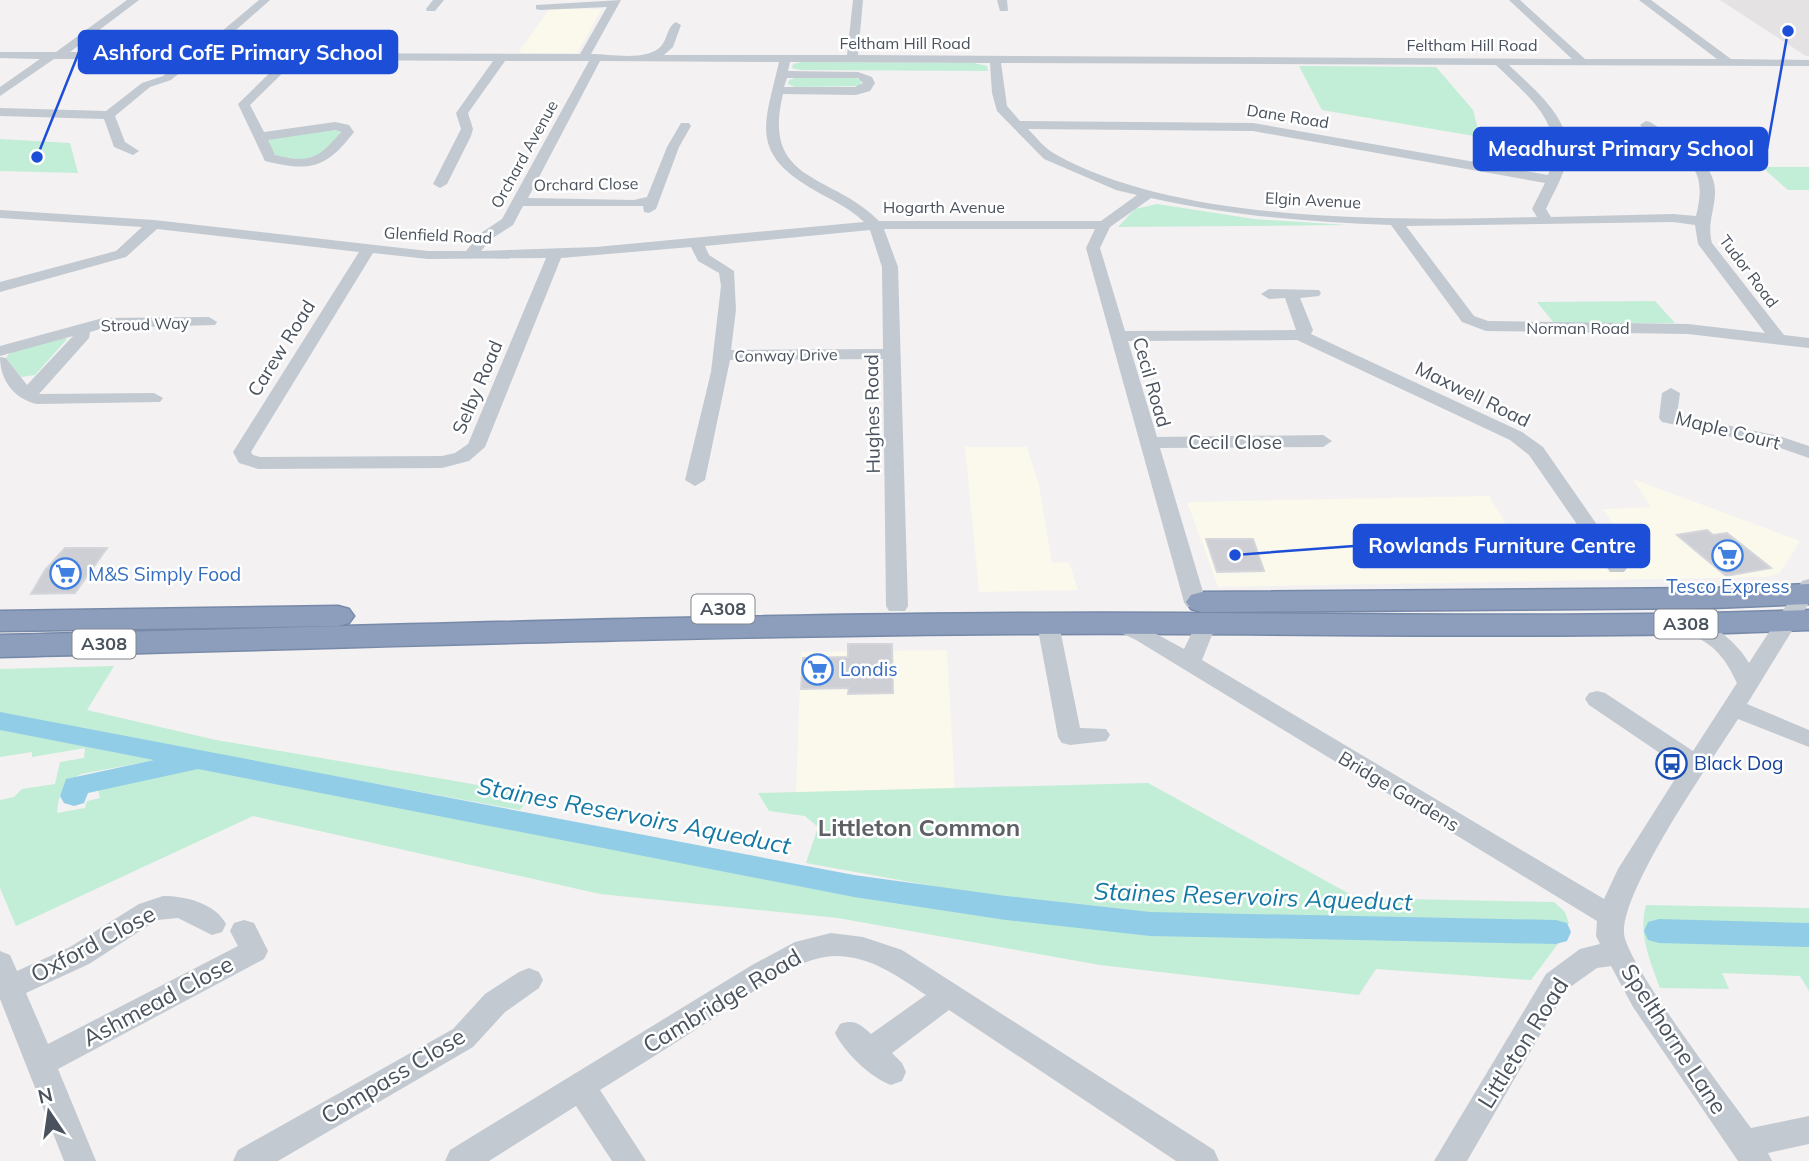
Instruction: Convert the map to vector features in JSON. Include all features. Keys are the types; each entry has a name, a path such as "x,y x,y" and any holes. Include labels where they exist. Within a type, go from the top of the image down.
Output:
{"highway":[{"name":"A308","path":"0,646 460,634 1119,623 1205,613 1712,598 1752,608 1804,602"},
{"name":"A308","path":"0,621 897,606 1682,624 1804,602"}],"street":[{"path":"0,92 134,0"},
{"path":"0,113 109,115 146,85 167,78 265,0"},
{"path":"431,9 439,0"},
{"path":"852,59 858,0"},
{"path":"1514,0 1582,62"},
{"path":"1644,0 1729,63"},
{"path":"540,7 615,2"},
{"name":"Orchard Avenue","path":"471,256 485,234 508,222 615,2"},
{"path":"653,58 667,47 676,25"},
{"path":"150,35 146,38 218,40"},
{"name":"Feltham Hill Road","path":"0,55 653,58 784,67 852,59 1809,63"},
{"path":"259,137 335,126 348,132 320,161 306,164 270,158 259,137 244,104 293,56"},
{"path":"440,184 465,136 467,129 462,113 500,58"},
{"name":"Elgin Avenue","path":"995,59 1003,110 1024,137 1074,169 1149,194 1240,213 1320,220 1396,222 1673,218 1701,221"},
{"path":"1498,61 1549,115 1559,131 1562,155 1539,209 1546,220"},
{"path":"778,90 856,91 866,88 869,83 866,77 858,75 784,67"},
{"name":"Hogarth Avenue","path":"784,67 771,132 786,163 811,185 859,210 875,225 1104,225"},
{"path":"109,115 120,144 133,151"},
{"name":"Dane Road","path":"1015,125 1253,127 1552,180"},
{"name":"Tudor Road","path":"1646,125 1679,148 1700,168 1708,185 1700,230 1705,244 1778,339"},
{"name":"Orchard Close","path":"519,202 651,204 680,127"},
{"path":"1104,225 1149,194"},
{"name":"Glenfield Road","path":"0,214 154,224 368,249 471,256 555,255 697,244 875,225"},
{"name":"Norman Road","path":"1396,222 1468,318 1486,326 1688,329 1809,343"},
{"path":"0,287 121,254 154,224"},
{"name":"Hughes Road","path":"875,225 890,267 897,606"},
{"name":"Cecil Road","path":"1104,225 1093,248 1148,443 1205,613"},
{"name":"Conway Drive","path":"695,480 722,355 730,279 726,271 703,258 697,244"},
{"name":"Carew Road","path":"258,463 246,459 242,452 368,249"},
{"name":"Selby Road","path":"258,463 442,462 462,457 476,447 555,255"},
{"path":"1292,293 1305,330 1300,335"},
{"path":"1269,294 1313,293"},
{"name":"Stroud Way","path":"0,351 103,323 209,322"},
{"path":"27,396 83,335 80,329"},
{"name":"Maxwell Road","path":"1118,336 1270,333 1300,335 1516,436 1536,451 1617,568"},
{"name":"Conway Drive","path":"722,355 892,354"},
{"path":"0,362 27,396 37,399 154,397"},
{"name":"Maple Court","path":"1671,393 1668,418 1779,442 1809,452"},
{"name":"Cecil Close","path":"1148,443 1323,442"},
{"path":"1611,916 1627,876 1695,765 1747,681 1804,602"},
{"path":"1189,663 1203,631 1205,613"},
{"name":"Bridge Gardens","path":"1119,623 1611,916"},
{"path":"1048,624 1070,737 1098,736"},
{"path":"1682,624 1716,637 1741,665 1747,681"},
{"path":"1597,699 1695,765"},
{"path":"1731,707 1809,739"},
{"name":"Oxford Close","path":"5,975 88,950 149,911 165,906 181,906 197,912 212,924"},
{"name":"Spelthorne Lane","path":"1611,916 1610,936 1643,998 1751,1153"},
{"name":"Ashmead Close","path":"42,1062 254,951 244,931"},
{"name":"Cambridge Road","path":"461,1161 762,973 812,947 831,945 874,951 892,958 1203,1161"},
{"name":"Littleton Road","path":"1450,1161 1556,982 1590,957 1618,953"},
{"path":"5,975 80,1161"},
{"name":"Compass Close","path":"249,1161 463,1038 495,1003 529,980"},
{"path":"891,1072 860,1043 948,995"},
{"path":"580,1086 630,1161"},
{"path":"1751,1153 1809,1130"}],"shaded area":[{"path":"1720,0 1809,0 1809,56 1806,56"},
{"path":"549,9 602,9 577,53 518,53"},
{"path":"965,447 1027,447 1039,485 1052,563 1069,562 1078,590 979,592"},
{"path":"1633,479 1800,541 1780,573 1767,577 1218,587 1187,502 1489,496 1515,539 1621,537 1603,509 1651,507"},
{"path":"947,650 955,789 796,793 801,652"}],"green space":[{"path":"974,63 987,66 988,71 792,68 793,64"},
{"path":"1299,66 1436,67 1473,110 1480,137 1322,110"},
{"path":"798,77 853,77 861,80 861,86 795,87 788,84 789,80"},
{"path":"327,129 339,131 340,134 320,157 310,160 280,158 273,153 266,141 270,137"},
{"path":"0,139 70,143 78,173 0,171"},
{"path":"1762,167 1809,167 1809,190 1788,190"},
{"path":"1157,204 1254,219 1347,225 1118,227 1135,209"},
{"path":"1655,301 1675,323 1554,323 1537,302"},
{"path":"62,337 67,339 35,375 21,377 6,358 11,351"},
{"path":"114,666 87,710 216,740 531,794 520,810 0,715 0,669"},
{"path":"0,728 166,758 81,774 63,789 57,813 85,808 87,801 100,798 98,789 204,765 856,894 1148,929 1560,941 1531,980 1376,969 1359,995 1100,965 838,918 600,894 253,816 16,926 0,888 0,800 14,797 22,789 55,784 60,762 84,758 85,748 32,757 32,752 0,757"},
{"path":"1148,783 1357,898 1554,902 1565,912 1569,924 1139,913 1015,901 806,863 818,827 805,816 769,811 758,793"},
{"path":"1646,905 1809,908 1809,991 1800,976 1722,973 1729,989 1660,988 1644,937"}],"building":[{"name":"Tesco Express","path":"1707,530 1713,535 1727,533 1771,568 1726,576 1677,535"},
{"path":"1206,539 1253,539 1264,571 1217,572"},
{"name":"M&S Simply Food","path":"65,548 107,548 75,593 31,594 45,570"},
{"path":"848,644 892,644 893,693 848,694 849,688 801,689 803,658 848,657"}],"waterway":[{"name":"Staines Reservoirs Aqueduct","path":"0,721 854,886 1006,908 1150,924 1556,932"},
{"path":"74,796 76,786 189,762"},
{"name":"Staines Reservoirs Aqueduct","path":"1659,931 1809,935"}],"place":[{"name":"Meadhurst Primary School","path":"1788,31"},
{"name":"Ashford CofE Primary School","path":"37,157"},
{"name":"Rowlands Furniture Centre","path":"1235,555"},
{"name":"Tesco Express","path":"1728,555"},
{"name":"M&S Simply Food","path":"65,574"},
{"name":"Londis","path":"817,669"},
{"name":"Black Dog","path":"1671,763"}],"district":[{"name":"Littleton Common","path":"919,828"}]}
